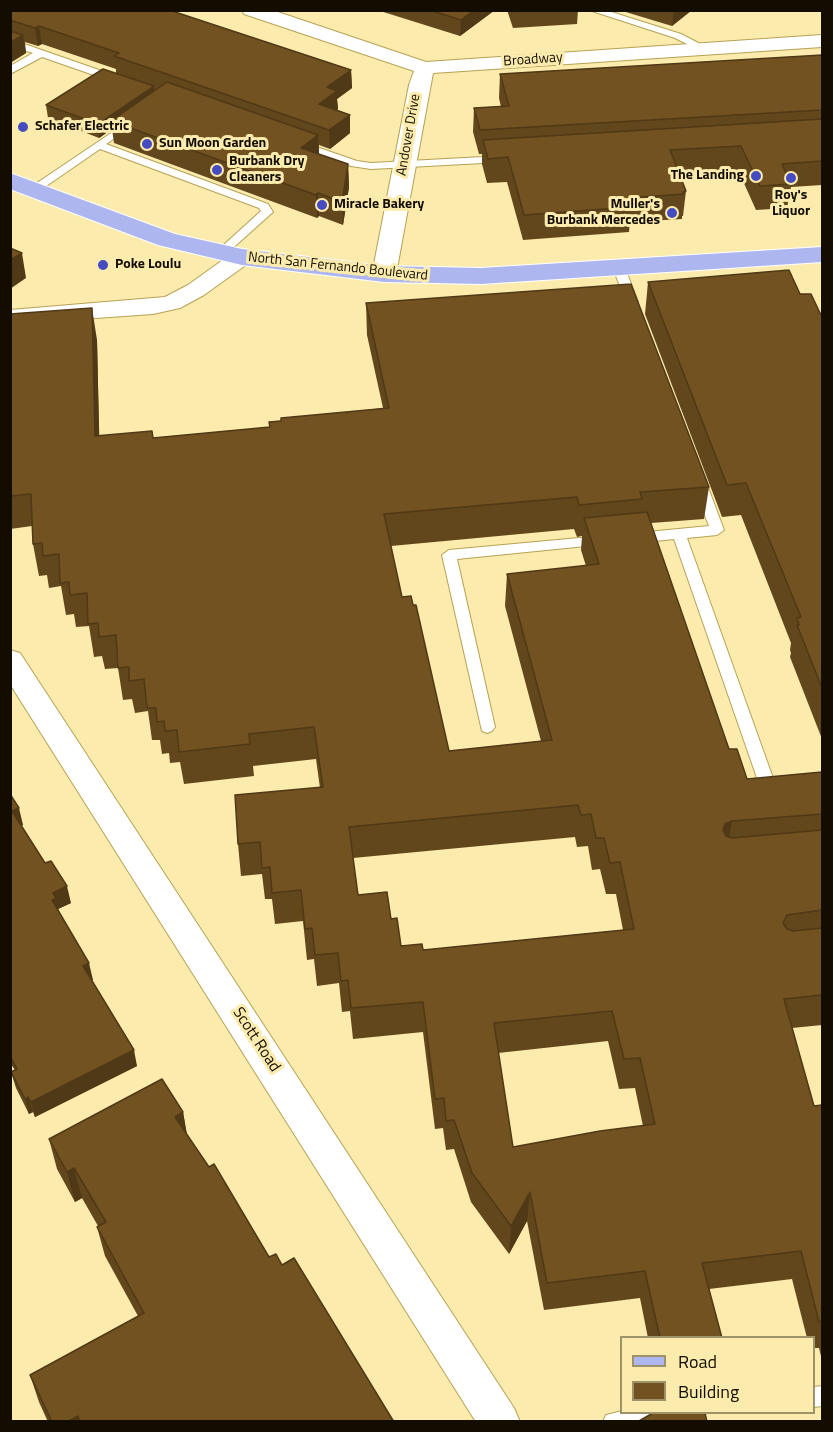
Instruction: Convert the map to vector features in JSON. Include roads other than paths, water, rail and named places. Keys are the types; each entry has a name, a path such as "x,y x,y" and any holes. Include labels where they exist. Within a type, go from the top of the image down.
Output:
{"main road":[{"name":"North San Fernando Boulevard","path":"10,180 167,240 232,256 384,274 481,276 619,268 784,263 822,255"}],"street":[{"name":"Broadway","path":"251,10 425,68 822,41"},
{"name":"Andover Drive","path":"384,274 419,85 425,68"},
{"path":"10,317 153,307 172,303 196,290 232,256"},
{"name":"Scott Road","path":"10,660 500,1422"}],"lane":[{"path":"593,10 678,36 705,49"},
{"path":"10,42 126,83"},
{"path":"10,71 40,53"},
{"path":"34,189 139,117"},
{"path":"290,140 356,164 371,166 516,158"},
{"path":"98,145 264,206 267,212 232,256"},
{"path":"619,268 639,317"},
{"path":"488,728 449,555 717,530 697,474"},
{"path":"679,534 765,778"},
{"path":"612,1422 678,1414"}],"place":[{"name":"Schafer Electric","path":"23,127"},
{"name":"Sun Moon Garden","path":"147,144"},
{"name":"Burbank Dry Cleaners","path":"217,170"},
{"name":"The Landing","path":"756,176"},
{"name":"Roy's Liquor","path":"791,178"},
{"name":"Miracle Bakery","path":"322,205"},
{"name":"Muller's Burbank Mercedes","path":"672,213"},
{"name":"Poke Loulu","path":"103,265"}]}
